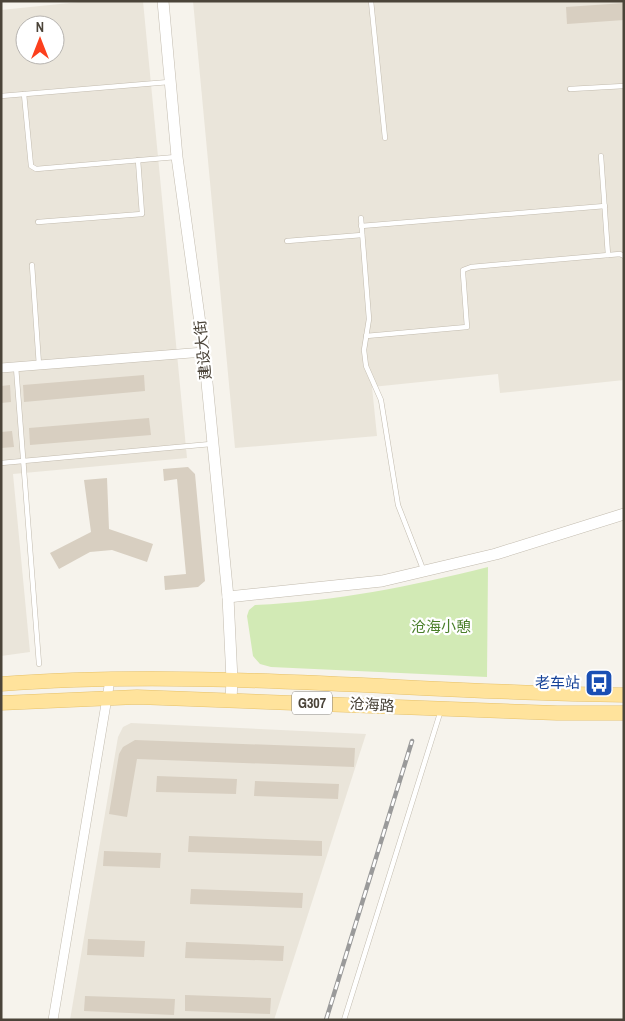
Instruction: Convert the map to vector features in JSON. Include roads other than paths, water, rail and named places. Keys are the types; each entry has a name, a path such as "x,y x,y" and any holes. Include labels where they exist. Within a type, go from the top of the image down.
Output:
{"main road":[{"name":"沧海路","path":"1,684 110,680 232,680 552,694 624,695"},
{"name":"沧海路","path":"1,703 107,697 442,709 624,713"}],"street":[{"name":"建设大街","path":"163,1 177,157 204,352 228,597 232,680 231,700"},
{"path":"1,368 204,352"},
{"path":"228,597 382,582 496,554 624,514"},
{"path":"53,1020 110,680"}],"lane":[{"path":"371,1 385,138"},
{"path":"1,96 171,82"},
{"path":"570,89 624,86"},
{"path":"24,94 31,166 36,169 177,157"},
{"path":"601,156 608,255"},
{"path":"38,222 142,214 138,160"},
{"path":"361,226 605,206"},
{"path":"360,218 369,319 366,336 366,366 381,400 398,505 424,572"},
{"path":"287,241 362,235"},
{"path":"366,336 467,327 462,273 463,270 471,267 620,254 624,256"},
{"path":"32,265 39,365"},
{"path":"16,367 39,664"},
{"path":"1,463 212,444"},
{"path":"344,1020 442,709"}],"railway":[{"path":"326,1020 412,741"}],"place":[{"name":"老车站","path":"599,683"}],"park label":[{"name":"沧海小憩","path":"441,627"}]}
